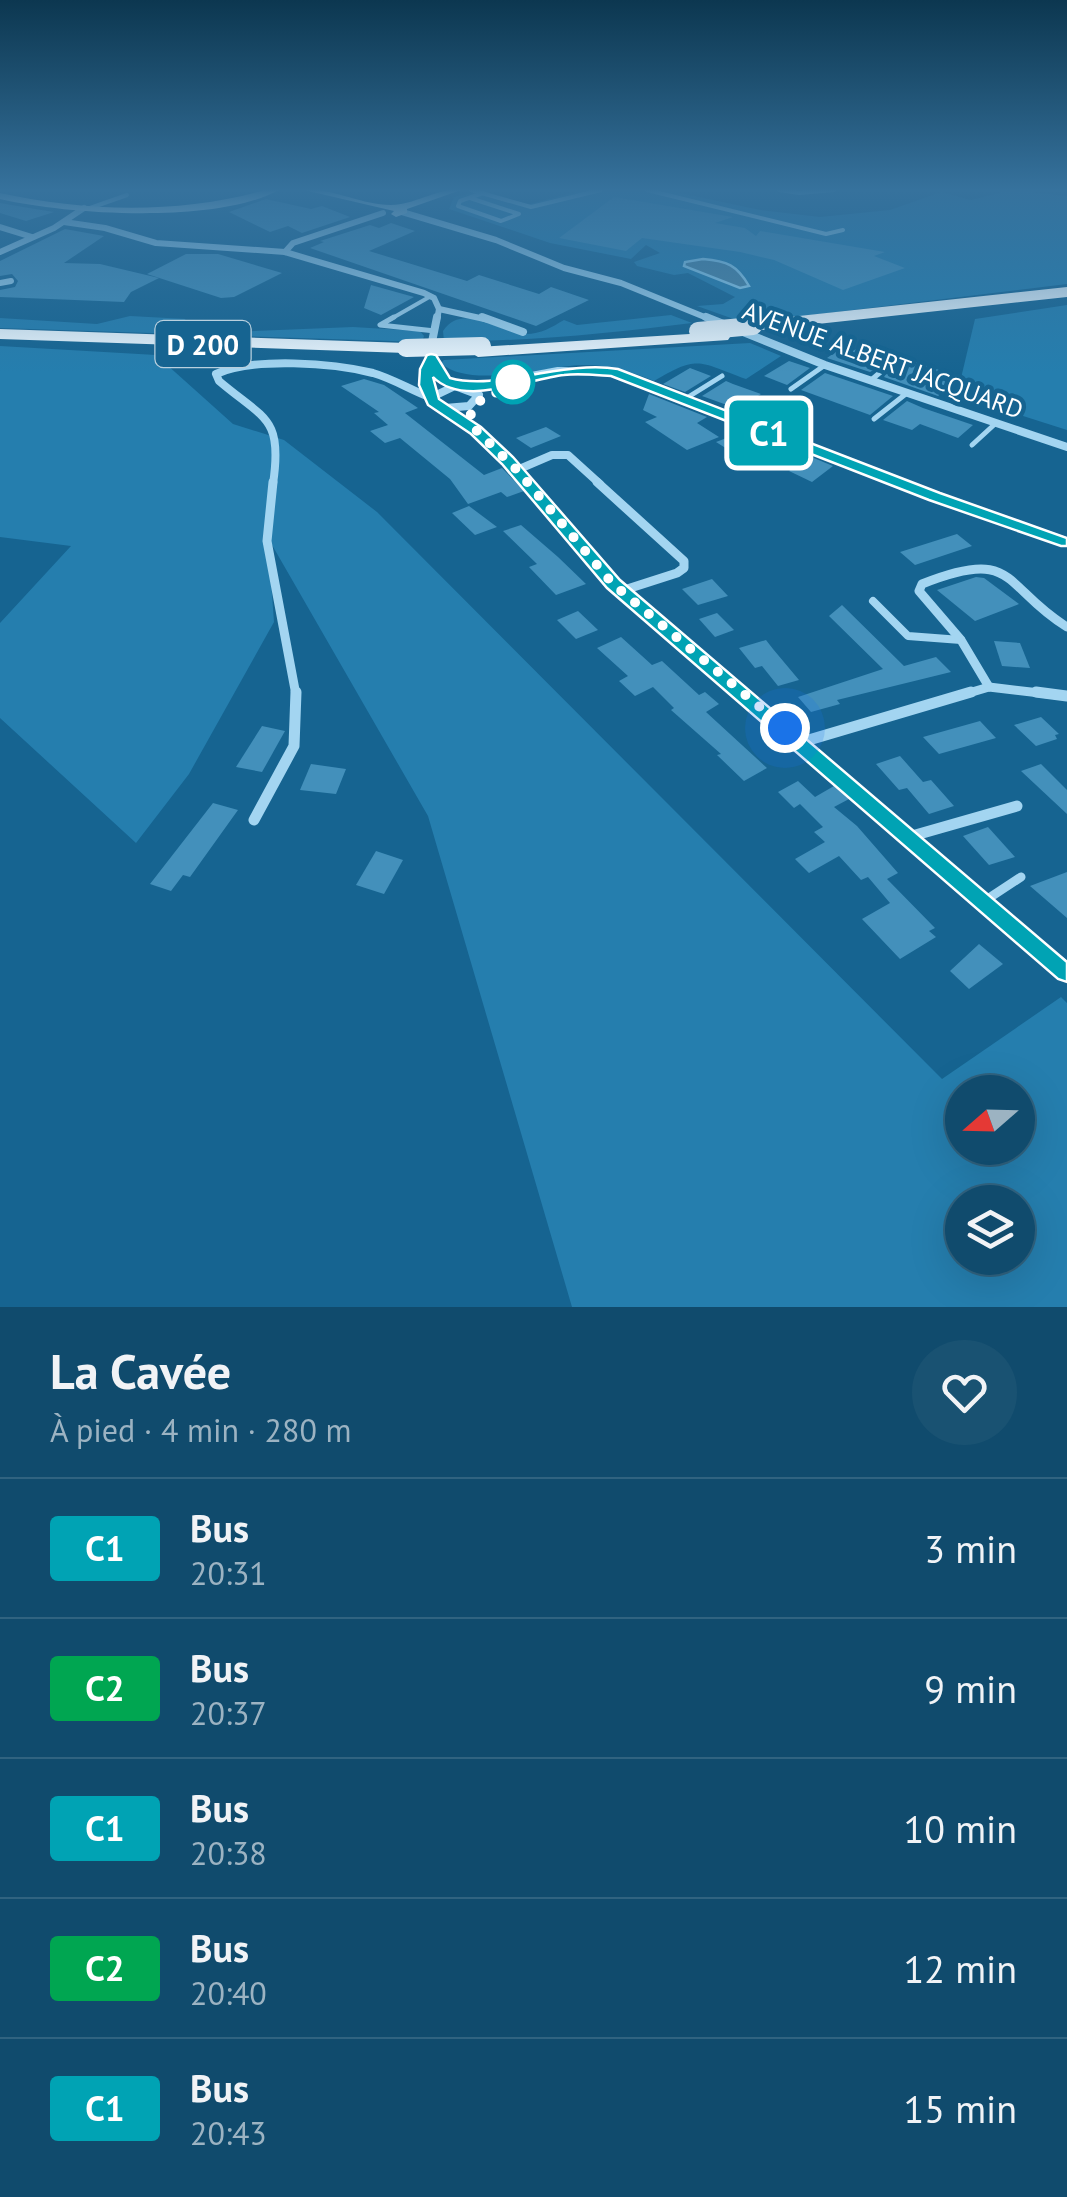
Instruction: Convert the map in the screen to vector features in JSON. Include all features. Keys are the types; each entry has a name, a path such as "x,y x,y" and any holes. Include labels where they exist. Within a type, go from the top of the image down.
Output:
{"main road":[{"name":"D 200","path":"480,349 1067,294"},
{"name":"D 200","path":"0,337 217,350 480,349 722,337 1067,294"}],"street":[{"path":"277,251 432,296 439,309 426,379 432,398"},
{"name":"AVENUE ALBERT JACQUARD","path":"523,251 564,268 621,283 825,365 1067,447"},
{"path":"0,283 11,281"},
{"path":"439,309 476,315 523,332"},
{"path":"431,358 438,374 478,394 470,417 476,430"},
{"path":"254,820 288,758 297,732 297,704 284,618 266,541 268,498 277,447 268,423 222,384 216,374 229,366 247,365 362,371 432,398 476,430 517,470 621,592 1067,970"},
{"path":"432,398 442,389 521,380 566,370 607,371 934,497 1067,542"},
{"path":"440,406 456,409 521,380"},
{"path":"517,470 556,454 568,455 684,562 684,568 677,573 621,592"},
{"path":"989,687 961,640 919,587 977,567 1010,576 1047,614 1067,628"},
{"path":"802,742 989,687 1067,696"},
{"path":"912,836 1017,806"}],"lane":[{"path":"274,257 286,252"},
{"path":"432,296 380,325 434,330"},
{"path":"791,389 825,365"},
{"path":"870,381 883,370"},
{"path":"684,399 722,376"},
{"path":"874,419 907,393"},
{"path":"972,445 996,424"},
{"path":"873,601 908,636 961,640"},
{"path":"986,900 1021,878"}],"shaded area":[{"path":"590,251 640,251 631,259"},
{"path":"656,251 1067,251 1067,284 745,323 697,306 723,304 735,297 688,273 674,275 634,262 660,253"},
{"path":"703,259 731,265 749,286 740,288 684,266 685,262"},
{"path":"1067,305 1067,430 957,395 975,319"},
{"path":"671,315 692,323 506,340 444,341 443,331 451,322 461,319 526,334 564,320 577,325"},
{"path":"130,316 186,319 165,332 182,334 353,327 420,331 424,336 422,342 0,328 0,318 97,324"},
{"path":"750,343 781,356 746,379 699,364 681,367 654,381 595,365 471,375 441,363 444,360"},
{"path":"0,346 156,355 233,424 284,440 377,512 942,1079 945,1077 945,1165 1035,1165 1035,1075 948,1075 1061,997 1067,1003 1067,1307 572,1307 428,816 268,538 274,622 189,774 136,843 0,718 0,623 71,546 0,537"}],"building":[{"path":"20,251 82,251 64,263 100,264 159,278 131,292 124,302 0,297 0,290 15,287 18,281 12,274 0,276 0,261"},
{"path":"319,251 369,251 467,281 479,275 539,294 551,287 589,300 536,326"},
{"path":"733,251 879,251 885,252 874,256 905,268 843,290 774,260"},
{"path":"186,254 218,254 282,273 234,297 221,298 147,274"},
{"path":"371,285 414,297 381,315 364,308"},
{"path":"865,345 942,371 939,373 944,374 938,379 953,384 938,396 884,377 889,370 884,364 870,372 827,358 837,351 846,354"},
{"path":"789,361 810,368 787,385 764,376"},
{"path":"690,368 711,376 685,392 663,384"},
{"path":"825,373 893,396 870,415 801,390"},
{"path":"364,379 384,385 418,408 405,413 484,475 502,468 524,491 507,497 501,492 468,504 450,479 400,438 385,443 370,431 388,425 374,413 379,412 341,386"},
{"path":"726,381 761,394 738,409 702,396"},
{"path":"649,394 707,417 697,423 719,437 687,450 645,422 657,417 643,410"},
{"path":"907,401 973,425 958,438 920,424 912,430 883,420"},
{"path":"546,427 561,436 531,448 516,438"},
{"path":"737,434 767,454 748,462 716,442"},
{"path":"809,456 833,466 812,482 789,471"},
{"path":"469,506 497,527 475,535 452,513"},
{"path":"521,525 586,584 556,595 529,567 537,564 503,531"},
{"path":"957,534 972,546 915,565 900,552"},
{"path":"984,578 1019,604 975,621 937,590"},
{"path":"712,579 728,596 698,605 682,589"},
{"path":"842,605 904,666 936,657 951,672 837,700 840,704 811,712 798,697 883,669 829,616"},
{"path":"578,611 598,630 576,639 557,620"},
{"path":"717,613 734,630 715,637 699,619"},
{"path":"621,637 652,665 662,661 699,695 705,692 719,704 706,712 767,768 744,781 717,755 721,754 671,710 674,708 653,687 635,696 619,681 628,676 597,648"},
{"path":"766,640 799,680 778,686 762,666 755,668 739,648"},
{"path":"994,641 1020,643 1030,668 1002,666"},
{"path":"1041,717 1059,734 1055,735 1057,739 1036,746 1014,725"},
{"path":"980,721 996,738 939,754 923,737"},
{"path":"262,726 285,731 262,772 236,767"},
{"path":"900,756 923,782 931,780 954,806 929,814 907,788 899,790 876,764"},
{"path":"311,764 346,769 336,794 300,790"},
{"path":"1041,764 1067,790 1067,814 1021,771"},
{"path":"798,781 815,797 834,786 849,799 834,807 857,826 898,873 887,879 935,928 929,931 936,937 900,959 862,919 890,903 868,877 861,880 839,856 809,873 795,859 825,842 814,832 823,827 800,804 794,808 778,792"},
{"path":"213,803 238,810 190,877 183,875 171,891 150,884"},
{"path":"988,827 1015,857 989,865 963,836"},
{"path":"376,851 403,860 384,894 356,885"},
{"path":"1067,872 1067,918 1030,886"},
{"path":"979,944 1003,964 969,989 950,971"}],"bus line":[{"name":"C1","path":"1067,542 934,497 613,372 566,370 468,388 445,381 436,372 431,358 426,369 426,385 433,402 476,430 508,460 613,584 1067,970"}],"route":[{"path":"513,382 521,380 474,404 470,417 476,430 517,470 613,584 785,728"}]}
